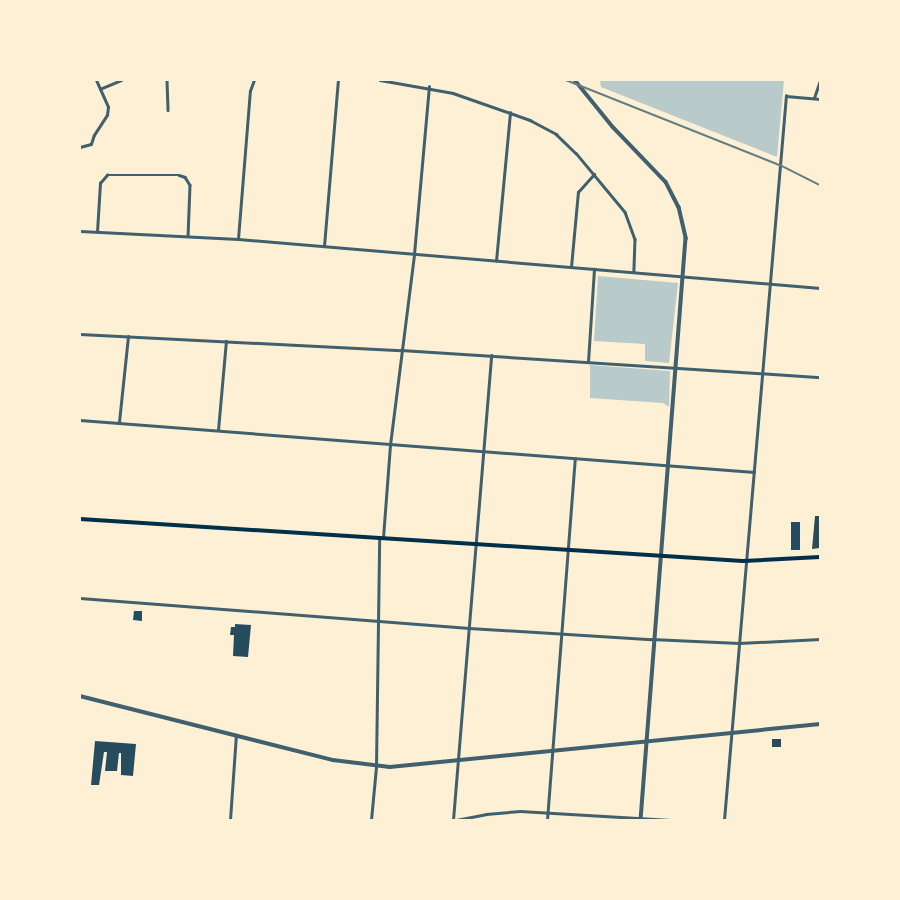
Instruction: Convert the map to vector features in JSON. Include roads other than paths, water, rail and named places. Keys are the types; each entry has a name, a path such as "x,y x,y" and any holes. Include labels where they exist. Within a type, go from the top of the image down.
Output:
{"main road":[{"path":"80,519 747,561 820,557"}],"street":[{"path":"80,148 91,144 96,131 107,115 108,107 96,80"},
{"path":"100,89 121,80"},
{"path":"167,80 168,110"},
{"path":"238,239 250,91 254,80"},
{"path":"324,246 338,80"},
{"path":"380,80 429,87 510,113 540,125 556,134 620,204 629,220 635,240 634,272"},
{"path":"575,80 588,99 655,168 670,189 684,227 686,248 674,368 662,556 642,819"},
{"path":"814,98 820,81"},
{"path":"372,820 376,767 377,621 381,538 401,350 414,254 429,87"},
{"path":"724,820 786,96 820,99"},
{"path":"496,260 510,113"},
{"path":"572,267 578,192 594,174"},
{"path":"96,232 100,185 107,175 179,175 186,177 190,185 188,236"},
{"path":"80,231 238,239 820,288"},
{"path":"588,362 594,269"},
{"path":"80,334 401,350 820,377"},
{"path":"119,422 128,336"},
{"path":"218,430 226,341"},
{"path":"491,356 455,820 503,811 548,812 671,820"},
{"path":"80,420 754,472"},
{"path":"547,820 575,459"},
{"path":"80,598 562,634 739,643 820,639"},
{"path":"80,696 333,760 376,767 402,767 647,740 820,724"},
{"path":"230,820 236,735"}],"railway":[{"path":"566,80 780,165 820,185"}]}
